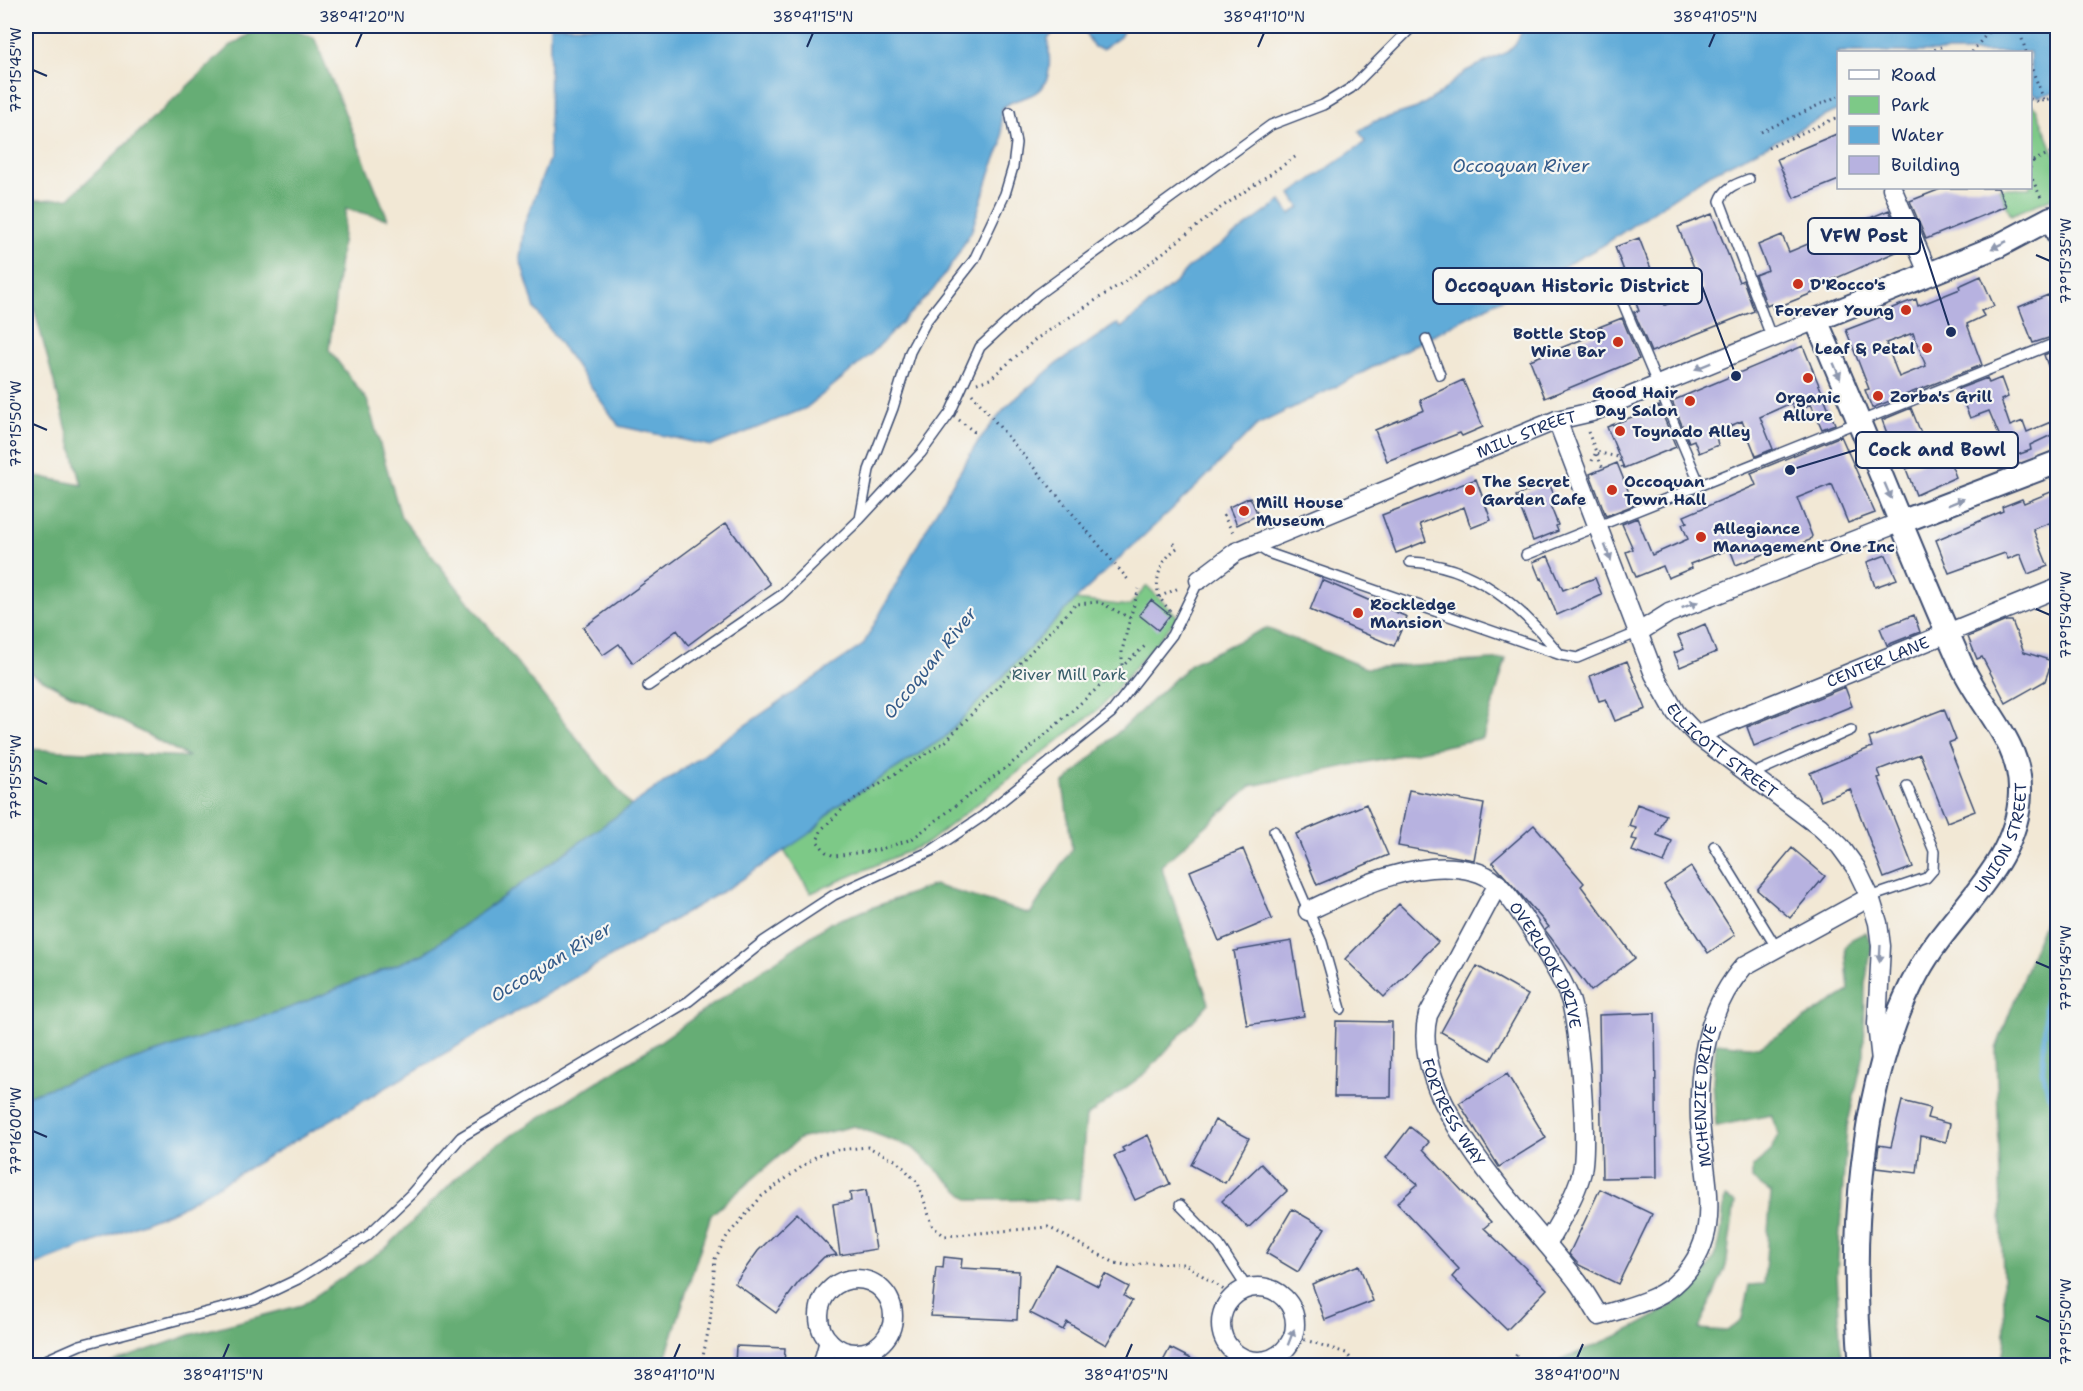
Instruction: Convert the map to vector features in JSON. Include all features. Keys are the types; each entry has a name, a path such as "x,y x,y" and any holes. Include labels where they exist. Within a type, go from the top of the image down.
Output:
{"street":[{"path":"1892,189 1929,275"},
{"name":"MILL STREET","path":"1199,579 1236,552 1557,420 1582,416 1929,275 1998,246 2052,217"},
{"name":"UNION STREET","path":"1816,320 1964,670 2011,748 2020,792 2018,816 1999,862 1938,939 1918,971 1895,1020 1881,1061 1868,1124 1861,1203 1857,1268 1861,1365"},
{"name":"ELLICOTT STREET","path":"1557,420 1665,697 1676,713 1697,735 1820,826 1856,868 1870,897 1878,923 1881,946 1877,1024 1881,1061"},
{"path":"1639,632 1670,613 2058,462"},
{"name":"CENTER LANE","path":"1697,735 2058,588"},
{"name":"OVERLOOK DRIVE","path":"1308,911 1396,874 1421,868 1474,871 1498,884 1520,914 1560,978 1575,1019 1584,1156 1581,1175 1547,1244"},
{"name":"FORTRESS WAY","path":"1498,884 1428,1015 1424,1030 1432,1075 1471,1151 1578,1283 1599,1316"},
{"name":"MCHENZIE DRIVE","path":"1599,1316 1654,1298 1673,1286 1691,1269 1701,1253 1710,1216 1700,1119 1700,1089 1711,1021 1728,983 1744,966 1870,897"},
{"path":"822,1365 829,1341 822,1330 821,1306 835,1286 858,1279 881,1288 889,1298 893,1309 893,1322 882,1343 861,1353 838,1348 829,1341"},
{"path":"1270,1288 1288,1302 1295,1325 1293,1336 1278,1355 1242,1362 1225,1342 1221,1330 1225,1306 1240,1292 1270,1288"}],"lane":[{"path":"648,686 780,596 860,519 921,453 950,413 980,347 1036,295 1271,125 1323,105 1351,88 1413,26"},
{"path":"860,519 869,470 893,408 909,352 927,320 974,260 1005,194 1013,167 1016,143 1010,112"},
{"path":"1749,179 1730,186 1719,201 1772,339"},
{"path":"1617,289 1700,485"},
{"path":"1426,339 1440,375"},
{"path":"1527,555 2058,342"},
{"path":"1255,545 1268,553 1561,655 1577,658 1639,632"},
{"path":"1410,562 1454,569 1504,596 1539,628 1561,655"},
{"path":"32,1365 80,1345 254,1300 298,1279 367,1236 411,1194 461,1137 689,1001 764,941 834,895 931,851 983,816 1111,713 1177,627 1199,579"},
{"path":"1750,775 1851,730"},
{"path":"1870,897 1926,878 1933,870 1934,851 1907,786"},
{"path":"1274,831 1322,942 1341,1009"},
{"path":"1714,846 1776,947"},
{"path":"1180,1206 1219,1245 1240,1292"}],"path":[{"path":"1973,51 1993,26"},
{"path":"2022,39 2026,51"},
{"path":"1931,51 1941,47"},
{"path":"2032,67 2044,100"},
{"path":"2032,99 2038,102 2058,96"},
{"path":"1761,132 1837,97"},
{"path":"1768,148 1837,118"},
{"path":"2032,164 2033,161 2052,152"},
{"path":"964,384 990,379 1036,339 1133,276 1219,209 1298,155"},
{"path":"2032,176 2052,217"},
{"path":"964,384 1130,582"},
{"path":"950,413 977,434"},
{"path":"1589,434 1603,469"},
{"path":"1596,452 1618,457 1623,468"},
{"path":"1587,470 1596,452"},
{"path":"1172,540 1177,548 1163,562 1156,587 1159,597 1172,616"},
{"path":"1159,597 1199,579"},
{"path":"1122,665 1122,651 1139,589"},
{"path":"1130,618 1099,602 1076,604 946,741 849,803 822,828 817,841 826,852 834,856 878,850 912,839 1022,756 1150,642"},
{"path":"700,1365 710,1322 715,1259 727,1236 762,1196 818,1155 837,1150 868,1147 897,1161 918,1183 933,1227 945,1236 1048,1227 1115,1263 1132,1266 1145,1263 1185,1264 1240,1292"},
{"path":"1293,1336 1346,1353 1357,1365"},
{"path":"1509,1365 1517,1354"}],"green space":[{"path":"262,26 279,26 314,37 388,219 346,209 329,350 367,400 401,517 631,806 423,954 295,1006 26,1096 26,749 189,757 26,671 26,474 82,485 31,297 26,297 26,201 69,198 230,46"},
{"path":"2032,105 2036,108 2057,160 2057,196 2011,215 1999,189 2032,189"},
{"name":"River Mill Park","path":"1147,586 1178,617 1100,708 927,843 811,893 783,849 813,831 835,807 944,738 1075,600 1129,606"},
{"path":"1266,628 1366,668 1506,659 1483,738 1251,786 1161,866 1209,1003 1147,1072 1086,1117 1079,1199 969,1200 913,1148 854,1126 799,1139 711,1215 663,1365 105,1365 193,1334 302,1305 387,1247 477,1157 646,1051 830,923 934,885 1030,914 1072,849 1063,784 1192,663"},
{"path":"2057,888 2057,1365 2001,1365 2005,1340 1996,1049"},
{"path":"1866,932 1872,946 1865,984 1864,1054 1847,1127 1837,1272 1840,1340 1844,1365 1549,1366 1647,1321 1690,1290 1707,1270 1718,1247 1725,1197 1735,1202 1726,1266 1699,1329 1727,1331 1742,1319 1749,1285 1764,1284 1771,1193 1752,1179 1752,1167 1770,1152 1779,1135 1771,1115 1716,1126 1713,1082 1716,1043 1759,1047 1849,991 1845,947 1852,939"}],"water":[{"path":"550,26 1070,26 1057,28 1048,39 1049,71 1044,85 1031,95 1001,109 1002,144 991,170 972,230 954,261 933,290 869,356 806,408 712,446 619,426 535,309 520,259 524,225 549,159"},
{"path":"1070,26 1126,26 1120,37 1103,49 1094,47 1083,29"},
{"name":"Occoquan River","path":"1525,26 2057,26 2057,91 2039,97 2032,94 2032,51 1837,51 1837,110 1706,176 1602,246 1339,385 1257,425 1200,483 1075,600 944,738 835,807 813,831 735,884 178,1209 26,1269 26,1096 295,1006 423,954 722,741 863,645 935,513 979,440 1007,406 1056,364 1115,325 1118,324 1121,328 1177,281 1188,268 1281,201 1290,214 1300,208 1291,194 1365,142 1359,131 1373,122 1417,108 1438,95 1466,71 1507,52 1515,44"}],"building":[{"path":"1837,134 1837,181 1794,198 1777,159"},
{"path":"1940,189 1998,189 2006,206 1926,239 1910,201"},
{"path":"1889,210 1905,248 1818,286 1820,290 1773,309 1771,304 1767,306 1755,275 1768,270 1758,245 1782,235 1789,252"},
{"path":"1712,214 1739,282 1743,280 1754,311 1651,352 1634,312 1639,311 1615,247 1639,238 1665,305 1703,290 1678,227"},
{"path":"1981,276 1994,306 1981,311 1984,316 1967,324 1982,365 1872,408 1865,390 1869,389 1846,330 1893,312 1892,308 1916,299 1918,306 1960,289 1959,286","holes":["1913,333 1926,366 1899,377 1886,343"]},
{"path":"2048,295 2058,319 2058,335 2033,343 2019,307"},
{"path":"1622,318 1639,359 1545,398 1530,360 1596,334 1594,329"},
{"path":"1803,346 1835,424 1822,429 1811,404 1795,411 1791,403 1760,417 1773,449 1756,456 1742,421 1715,432 1718,445 1699,453 1694,440 1689,442 1672,401"},
{"path":"2058,349 2058,387 2056,387 2044,355"},
{"path":"1987,378 1989,383 2001,378 2008,397 2001,400 2010,426 2023,421 2027,432 2058,419 2058,432 2030,445 2031,450 2009,458 1989,411 1970,418 1958,389"},
{"path":"1463,380 1483,427 1462,436 1460,433 1387,461 1375,430 1424,410 1420,400"},
{"path":"1659,406 1676,447 1624,468 1607,427"},
{"path":"1911,408 1921,433 1891,444 1882,420"},
{"path":"1841,436 1875,513 1848,523 1832,484 1797,498 1812,536 1810,540 1790,548 1787,545 1736,565 1730,549 1690,564 1692,568 1668,578 1663,566 1636,577 1626,552 1633,549 1622,524 1637,518 1652,555 1688,539 1682,524 1687,522 1684,516 1756,485 1751,473"},
{"path":"1947,454 1956,477 1916,495 1906,469"},
{"name":"Occoquan Town Hall","path":"1617,463 1634,505 1606,516 1590,474"},
{"path":"1476,479 1491,520 1471,528 1464,507 1420,524 1426,541 1396,553 1382,515"},
{"path":"1549,483 1557,502 1550,505 1558,531 1533,541 1516,496"},
{"path":"2058,489 2058,520 2033,529 2048,566 2028,574 2020,554 2008,559 2005,553 1949,573 1936,540 2003,511 2002,507 2022,499 2024,503"},
{"name":"Mill House Museum","path":"1250,497 1258,515 1237,525 1229,507"},
{"path":"726,523 770,584 688,645 677,630 633,663 619,644 603,655 583,628"},
{"path":"1886,555 1897,579 1875,587 1867,562"},
{"path":"1548,556 1563,590 1595,578 1602,595 1557,615 1533,562"},
{"name":"Rockledge Mansion","path":"1322,580 1407,617 1394,646 1310,610"},
{"path":"1151,600 1170,615 1158,630 1139,615"},
{"path":"1914,615 1920,632 1887,645 1880,628"},
{"path":"2006,621 2012,621 2024,652 2052,661 2045,681 2006,703 1982,657 1977,659 1968,637"},
{"path":"1705,624 1716,652 1680,667 1674,653 1684,649 1678,636"},
{"path":"1627,661 1646,709 1615,721 1606,699 1599,701 1590,676"},
{"path":"1845,687 1852,706 1754,746 1747,727"},
{"path":"1944,709 1956,740 1948,743 1975,811 1947,822 1920,754 1878,770 1881,777 1878,778 1913,867 1884,878 1850,789 1821,801 1810,773 1872,747 1869,738"},
{"path":"1409,790 1484,804 1474,860 1398,846"},
{"path":"1366,804 1388,855 1317,885 1296,834"},
{"path":"1637,804 1666,815 1657,835 1672,841 1664,863 1632,851 1637,840 1632,839 1636,828 1629,826"},
{"path":"1534,825 1584,883 1581,886 1635,958 1591,991 1545,930 1549,927 1492,862"},
{"path":"1792,848 1825,876 1790,918 1757,890"},
{"path":"1243,849 1272,919 1219,941 1190,871"},
{"path":"1691,867 1735,935 1708,953 1664,885"},
{"path":"1399,904 1438,942 1384,997 1345,959"},
{"path":"1292,941 1304,1016 1247,1025 1234,951"},
{"path":"1477,966 1528,995 1491,1060 1441,1032"},
{"path":"1655,1013 1657,1177 1602,1178 1599,1015"},
{"path":"1336,1021 1392,1022 1391,1097 1334,1097"},
{"path":"1507,1074 1546,1138 1499,1167 1459,1103"},
{"path":"1902,1101 1930,1108 1927,1118 1950,1124 1946,1142 1921,1136 1917,1173 1876,1168 1879,1145 1891,1147"},
{"path":"1215,1120 1249,1138 1225,1183 1191,1165"},
{"path":"1410,1127 1429,1142 1423,1149 1491,1222 1484,1228 1547,1289 1507,1330 1452,1277 1459,1269 1397,1203 1418,1184 1386,1158"},
{"path":"1148,1135 1170,1184 1135,1200 1114,1156 1124,1151 1122,1148"},
{"path":"1261,1164 1287,1191 1248,1228 1222,1201"},
{"path":"1600,1189 1652,1214 1618,1284 1579,1265 1569,1254"},
{"path":"866,1190 876,1249 840,1255 833,1204 851,1201 850,1193"},
{"path":"1292,1209 1325,1228 1298,1272 1266,1253"},
{"path":"797,1213 837,1255 824,1257 798,1283 776,1313 735,1283 758,1251"},
{"path":"944,1257 962,1259 961,1268 1019,1271 1017,1320 931,1316 936,1267 943,1268"},
{"path":"1055,1264 1098,1286 1105,1274 1129,1287 1124,1296 1132,1301 1106,1345 1067,1322 1063,1330 1030,1313"},
{"path":"1359,1265 1373,1301 1325,1320 1312,1284"},
{"path":"736,1346 785,1348 784,1365 735,1365"},
{"path":"1170,1348 1203,1365 1161,1365"}],"waterway":[{"path":"2058,963 2046,995 2043,1071 2048,1094 2058,1107"}],"place":[{"name":"D'Rocco's","path":"1798,284"},
{"name":"Forever Young","path":"1906,310"},
{"name":"VFW Post","path":"1951,332"},
{"name":"Bottle Stop Wine Bar","path":"1618,342"},
{"name":"Leaf & Petal","path":"1927,348"},
{"name":"Occoquan Historic District","path":"1736,376"},
{"name":"Organic Allure","path":"1808,378"},
{"name":"Zorba's Grill","path":"1878,396"},
{"name":"Good Hair Day Salon","path":"1690,401"},
{"name":"Toynado Alley","path":"1620,431"},
{"name":"Cock and Bowl","path":"1790,470"},
{"name":"The Secret Garden Cafe","path":"1470,490"},
{"name":"Occoquan Town Hall","path":"1612,490"},
{"name":"Mill House Museum","path":"1244,511"},
{"name":"Allegiance Management One Inc","path":"1701,537"},
{"name":"Rockledge Mansion","path":"1358,613"}]}
